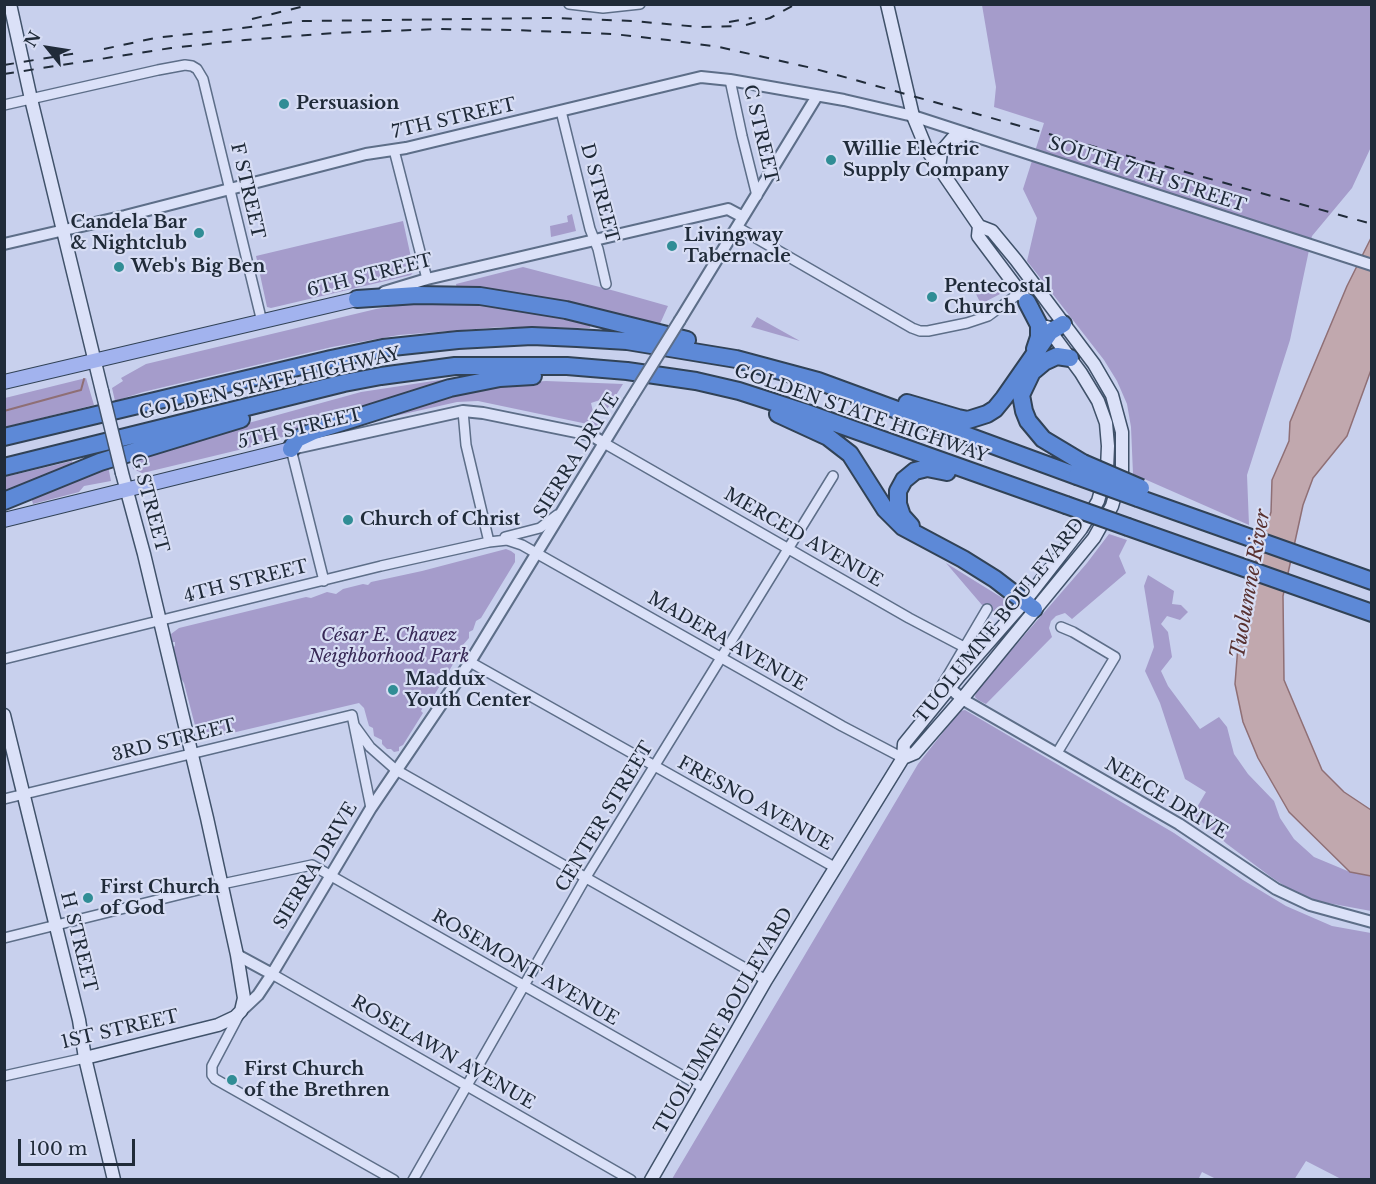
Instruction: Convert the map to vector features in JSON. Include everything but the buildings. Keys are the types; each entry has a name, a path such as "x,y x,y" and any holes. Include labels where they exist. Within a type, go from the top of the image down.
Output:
{"highway":[{"path":"357,299 455,294 518,301 566,310 689,341 736,359"},
{"path":"1024,297 1039,326 1039,337 1021,395 1028,421 1043,439 1080,469 1204,521 1371,581"},
{"path":"818,381 968,420 979,418 995,409 1030,368 1056,331"},
{"name":"GOLDEN STATE HIGHWAY","path":"4,436 331,359 414,344 512,337 577,338 627,341 736,359 818,381 1080,469"},
{"path":"1030,368 1057,356 1070,358"},
{"name":"GOLDEN STATE HIGHWAY","path":"4,466 381,376 455,366 567,366 627,370 696,381 760,398 1371,613"},
{"path":"291,449 297,439 314,431 465,384 500,378 627,370"},
{"path":"656,375 789,418 828,437 854,459 893,520 994,579 1029,606"},
{"path":"4,501 100,462 312,398 344,383"},
{"path":"922,537 902,516 897,497 900,486 908,475 927,468 935,468 1066,505"}],"main road":[{"name":"G STREET","path":"10,4 31,99 126,491 160,620 222,884 245,992 241,1011"},
{"name":"TUOLUMNE BOULEVARD","path":"887,4 913,116 927,150 979,226 992,231 1032,284 1070,358 1098,401 1106,423 1108,456 1105,479 1098,501 1086,523 962,699 915,753 903,758"},
{"path":"939,168 941,152 953,138 969,135"},
{"name":"TUOLUMNE BOULEVARD","path":"651,1179 766,980 903,758 904,744 949,682 1068,571 1103,525 1112,506 1122,471 1122,432 1112,395 1094,364 1056,331 1024,297 978,236 979,226"},
{"name":"6TH STREET","path":"4,382 357,299"},
{"name":"5TH STREET","path":"4,520 291,449"},
{"name":"H STREET","path":"4,716 79,1020 85,1058 113,1178"},
{"name":"1ST STREET","path":"85,1058 218,1025 230,1020 241,1011"}],"street":[{"path":"570,4 603,8 640,4"},
{"name":"F STREET","path":"31,99 185,65 197,69 203,79 262,322"},
{"name":"7TH STREET","path":"4,244 366,154 394,150 692,79 730,80 864,104 913,116"},
{"name":"C STREET","path":"730,80 757,196"},
{"name":"SIERRA DRIVE","path":"394,1179 220,1083 212,1075 212,1066 241,1011 258,994 272,974 371,808 470,662 817,96"},
{"path":"4,105 31,99"},
{"name":"D STREET","path":"561,111 606,284"},
{"name":"SOUTH 7TH STREET","path":"913,116 1371,265"},
{"path":"394,150 427,279"},
{"name":"6TH STREET","path":"357,299 427,279 728,209 740,222"},
{"path":"740,222 920,331 968,323 988,316 1024,297 1032,284"},
{"path":"463,411 466,445 493,541"},
{"name":"5TH STREET","path":"291,449 463,411 591,435 604,443"},
{"name":"MERCED AVENUE","path":"604,443 964,647"},
{"path":"291,449 324,581"},
{"name":"CENTER STREET","path":"413,1179 586,877 833,476"},
{"name":"4TH STREET","path":"4,659 493,541 540,528 563,510"},
{"name":"4TH STREET","path":"493,541 516,542 536,553"},
{"name":"MADERA AVENUE","path":"536,553 842,726 903,758"},
{"name":"TUOLUMNE BOULEVARD","path":"949,682 964,647 987,609"},
{"path":"1057,753 1115,657 1061,627"},
{"path":"964,647 988,644"},
{"name":"FRESNO AVENUE","path":"470,662 836,868"},
{"name":"NEECE DRIVE","path":"949,682 962,699 1179,824 1276,889 1310,905 1371,922"},
{"name":"3RD STREET","path":"4,799 352,715 354,725"},
{"path":"354,725 367,744 396,770 766,980"},
{"path":"354,725 371,808"},
{"name":"ROSEMONT AVENUE","path":"4,938 222,884 312,865 704,1088"},
{"name":"ROSELAWN AVENUE","path":"237,955 631,1179"},
{"name":"1ST STREET","path":"4,1076 85,1058"}],"green space":[{"path":"982,5 1371,5 1371,147 1352,188 1312,236 1290,340 1247,475 1249,525 1133,474 1131,427 1127,404 1117,381 1104,360 1027,261 1037,218 1023,189 1044,123 994,107 996,87"},
{"path":"572,214 576,231 551,237 550,226 568,222 567,216"},
{"path":"403,221 414,271 411,275 271,308 267,307 256,256"},
{"path":"523,267 668,306 659,326 547,299 488,289 457,289 456,284"},
{"path":"994,284 1000,294 981,304 976,294"},
{"path":"462,301 591,321 590,328 501,327 399,335 332,347 143,392 115,401 112,388 123,381 121,378 146,364 376,309 413,303"},
{"path":"757,317 800,341 751,327"},
{"path":"86,378 94,405 5,427 5,398"},
{"path":"453,378 454,383 251,447 142,473 133,469 130,458 361,392"},
{"path":"546,381 623,384 606,411 603,399 591,403 595,420 601,419 597,426 478,401 457,402 395,416 394,413 444,396 499,384"},
{"path":"72,461 74,469 5,495 5,477"},
{"path":"108,466 111,481 84,486 79,492 33,504 31,497"},
{"path":"1109,534 1127,540 1119,556 1126,573 1072,619 1065,613 1056,616 1049,628 1052,637 986,704 978,700 975,697 976,691 1087,563"},
{"name":"César E. Chavez Neighborhood Park","path":"506,549 515,554 515,562 481,618 476,621 473,630 469,632 469,638 462,646 433,697 424,705 421,711 423,713 403,745 399,747 399,751 394,752 387,749 382,744 382,740 374,736 364,708 359,703 215,737 211,735 198,737 184,683 180,677 173,647 175,642 172,642 171,634 179,628 306,597 311,598 327,592 336,594 343,589 368,585 371,582"},
{"path":"946,563 1004,599 1009,606 1003,617 982,605"},
{"path":"1148,575 1174,591 1172,604 1181,605 1188,612 1180,620 1167,616 1161,624 1168,632 1172,657 1161,671 1168,686 1200,729 1219,717 1227,727 1234,754 1248,774 1274,801 1280,818 1294,839 1314,857 1350,872 1371,876 1371,911 1317,901 1291,890 1227,844 1193,814 1206,792 1185,779 1160,703 1145,671 1154,647 1144,586"},
{"path":"965,710 1174,833 1286,906 1332,926 1371,933 1371,1179 1341,1179 1306,1161 1294,1180 1216,1179 1202,1172 1198,1180 672,1179 918,764 960,711"}],"water":[{"name":"Tuolumne River","path":"1371,238 1371,370 1347,436 1313,478 1303,505 1283,596 1284,680 1322,770 1344,792 1371,810 1371,876 1350,872 1289,812 1258,758 1243,722 1235,684 1239,633 1249,584 1271,512 1272,480 1289,441 1290,422 1347,286"}],"waterway":[{"path":"4,411 81,390 84,379"}],"railway":[{"path":"252,19 313,4"},
{"path":"746,25 770,18 796,4"},
{"path":"104,49 155,38 303,21 552,18 632,21 700,27 740,26"},
{"path":"729,22 752,18"},
{"path":"4,74 171,48 333,33 438,29 513,30 613,34 668,40 719,47 812,68 1372,224"},
{"path":"4,65 77,53"}],"place":[{"name":"Persuasion","path":"284,104"},
{"name":"Willie Electric Supply Company","path":"831,160"},
{"name":"Candela Bar & Nightclub","path":"199,233"},
{"name":"Livingway Tabernacle","path":"672,246"},
{"name":"Web's Big Ben","path":"119,267"},
{"name":"Pentecostal Church","path":"932,297"},
{"name":"Church of Christ","path":"348,520"},
{"name":"Maddux Youth Center","path":"393,690"},
{"name":"First Church of God","path":"88,898"},
{"name":"First Church of the Brethren","path":"232,1080"}]}
